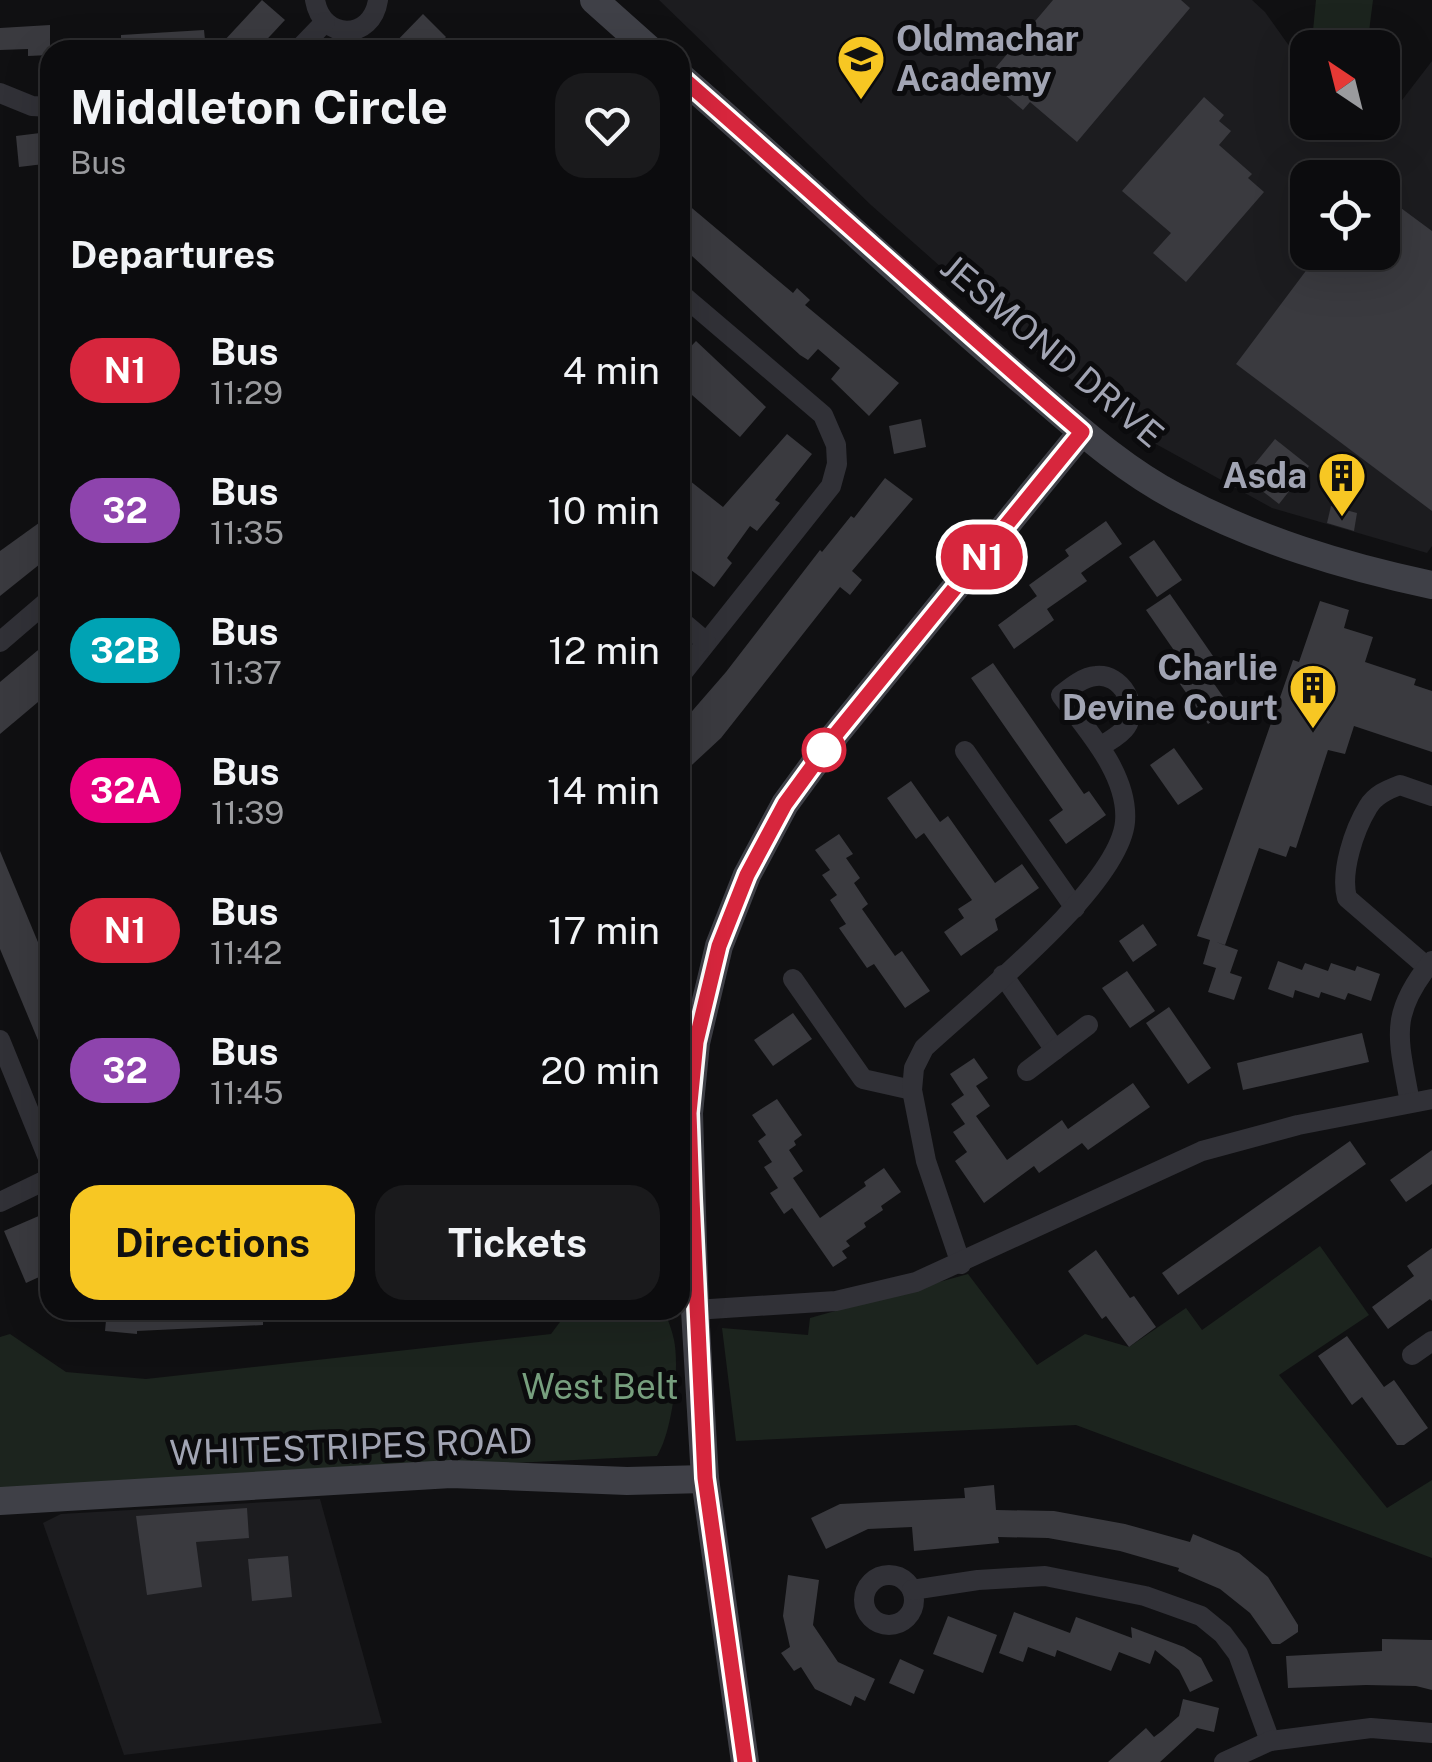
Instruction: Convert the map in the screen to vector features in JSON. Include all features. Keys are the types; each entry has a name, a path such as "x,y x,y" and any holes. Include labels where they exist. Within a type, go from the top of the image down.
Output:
{"street":[{"path":"315,0 324,22 345,31 356,30 374,16 378,0"},
{"path":"594,0 634,40"},
{"path":"307,40 324,22"},
{"name":"JESMOND DRIVE","path":"690,85 976,342 1123,464 1175,496 1271,542 1352,568 1432,585"},
{"path":"0,93 40,106"},
{"path":"690,302 823,415 836,445 837,464 831,486 690,663"},
{"path":"690,1081 719,946 747,875 785,804 836,734 1082,432"},
{"path":"0,642 40,608"},
{"path":"690,628 706,642"},
{"path":"961,1264 926,1162 912,1090 914,1068 924,1048 1075,908 1112,862 1125,823 1122,794 1100,747"},
{"path":"965,751 1075,908"},
{"path":"1410,1104 1398,1032 1400,1014 1430,964 1348,898 1343,882 1345,866 1368,805 1382,792 1400,785 1432,796"},
{"path":"1002,976 1055,1050"},
{"path":"792,978 863,1079 912,1090"},
{"path":"1027,1071 1088,1025"},
{"path":"0,1040 40,1138"},
{"path":"695,1310 836,1301 916,1282 1202,1152 1298,1125 1432,1099"},
{"path":"0,1202 40,1183"},
{"path":"690,1212 705,1478 745,1762"},
{"path":"1412,1355 1432,1341"},
{"name":"WHITESTRIPES ROAD","path":"0,1501 451,1474 628,1481 705,1478"},
{"path":"912,1590 978,1580 1046,1576 1145,1596 1201,1616 1238,1654 1270,1741"},
{"path":"1224,1762 1270,1741 1371,1728 1432,1733"}],"shaded area":[{"path":"659,0 1252,0 1290,47 1290,140 1400,140 1400,103 1432,61 1432,546 1427,553 1272,508 1145,438 1038,353 871,205"},
{"path":"320,1499 382,1723 124,1755 43,1523 61,1514"}],"green space":[{"path":"1316,0 1373,0 1369,30 1313,30"},
{"path":"1320,1246 1369,1315 1279,1375 1387,1508 1432,1480 1432,1558 1076,1425 736,1441 722,1328 808,1335 810,1318 968,1274 1037,1365 1085,1334 1129,1347 1186,1308 1202,1330"},
{"name":"West Belt","path":"562,1320 667,1320 676,1352 675,1383 671,1416 657,1456 0,1488 0,1337 10,1334 66,1372 146,1379 551,1334"}],"building":[{"path":"262,0 285,20 266,40 225,40"},
{"path":"1053,0 1181,0 1190,8 1077,142 1030,102 1023,110 986,79"},
{"path":"423,14 446,37 443,40 398,40"},
{"path":"50,25 50,40 40,40 40,55 28,56 28,49 0,50 0,28"},
{"path":"204,30 205,40 121,40 121,35"},
{"path":"1204,97 1224,115 1219,121 1231,131 1219,145 1252,174 1248,178 1264,192 1186,282 1153,253 1171,233 1122,191"},
{"path":"40,133 40,164 19,167 16,136"},
{"path":"690,206 793,293 797,288 810,300 805,305 899,383 869,416 831,379 840,368 818,349 808,360 690,254"},
{"name":"Asda","path":"1400,207 1432,231 1432,511 1236,364 1306,270 1400,270"},
{"path":"696,341 766,407 740,437 690,393 690,347"},
{"path":"921,419 926,447 894,454 889,426"},
{"path":"787,434 812,454 775,500 780,503 757,531 750,526 727,558 732,563 714,587 690,569 690,481 723,507"},
{"name":"Asda","path":"1275,439 1309,466 1279,504 1244,477"},
{"path":"885,478 913,499 852,571 862,580 850,595 840,587 721,738 690,767 690,713 820,550 851,516 854,518"},
{"name":"Asda","path":"1331,506 1357,513 1354,531 1327,523"},
{"path":"1106,521 1122,544 1081,573 1087,581 1047,609 1054,620 1014,649 998,625 1037,596 1029,585 1069,556 1065,550"},
{"path":"40,522 40,564 0,596 0,551"},
{"path":"1154,540 1182,580 1157,597 1129,557"},
{"path":"1170,594 1213,656 1189,672 1146,610"},
{"name":"Charlie Devine Court","path":"1320,601 1349,610 1344,628 1373,637 1365,662 1416,679 1414,685 1432,691 1432,752 1354,726 1345,754 1328,750 1296,848 1290,846 1286,857 1259,848 1225,945 1216,942 1238,950 1230,973 1242,977 1234,1000 1208,992 1216,968 1203,964 1210,940 1197,936 1293,660 1299,662"},
{"path":"40,648 40,700 0,734 0,682"},
{"path":"993,663 1084,794 1089,791 1106,815 1066,844 1049,820 1063,810 971,678"},
{"path":"1203,668 1231,708 1208,724 1180,684"},
{"path":"1174,748 1203,789 1178,805 1150,765"},
{"path":"911,781 940,822 948,816 995,883 1022,864 1039,888 995,919 998,930 961,956 944,932 964,918 958,909 972,900 924,833 916,839 887,798"},
{"path":"839,834 853,854 846,858 860,878 854,883 868,904 862,909 895,956 902,951 930,991 905,1008 874,964 867,968 839,928 846,924 830,900 837,895 822,875 830,870 815,850"},
{"path":"0,851 40,947 40,1045 0,949"},
{"path":"1143,924 1157,945 1133,962 1119,941"},
{"path":"1278,961 1302,970 1305,963 1328,971 1331,963 1380,974 1371,1001 1348,993 1345,1000 1321,992 1319,998 1295,990 1293,998 1268,989"},
{"path":"1127,971 1155,1011 1130,1028 1102,988"},
{"path":"1169,1007 1211,1068 1188,1084 1146,1023"},
{"path":"793,1013 812,1039 773,1066 754,1040"},
{"path":"1362,1033 1369,1062 1243,1090 1237,1063"},
{"path":"974,1058 988,1078 976,1086 990,1106 976,1116 1007,1160 1062,1120 1068,1129 1133,1083 1150,1107 1088,1150 1082,1143 1039,1173 1034,1166 984,1203 955,1161 967,1152 953,1132 965,1124 951,1104 964,1095 950,1074"},
{"path":"777,1099 802,1135 789,1150 803,1171 793,1178 820,1218 866,1186 864,1182 884,1168 901,1192 846,1241 850,1246 842,1251 847,1258 833,1267 792,1208 784,1214 770,1193 778,1188 764,1167 772,1162 758,1141 766,1135 752,1115"},
{"path":"1350,1141 1366,1164 1178,1295 1162,1273"},
{"path":"1432,1150 1432,1184 1406,1202 1390,1180"},
{"path":"40,1215 40,1277 26,1283 4,1231"},
{"path":"1432,1248 1432,1301 1388,1329 1372,1307 1414,1276 1407,1266"},
{"path":"1096,1250 1156,1327 1129,1347 1106,1316 1102,1319 1068,1271"},
{"path":"106,1320 263,1320 263,1325 137,1334 105,1331"},
{"path":"1347,1336 1384,1387 1394,1380 1428,1428 1404,1445 1397,1445 1362,1397 1352,1405 1318,1356"},
{"path":"994,1485 996,1510 1054,1511 1125,1524 1190,1542 1193,1534 1239,1553 1268,1577 1298,1625 1298,1632 1280,1644 1272,1644 1250,1613 1220,1589 1178,1571 1179,1568 1120,1551 1048,1538 998,1537 999,1543 914,1551 912,1527 868,1529 826,1549 811,1518 840,1504 965,1498 964,1488"},
{"path":"247,1508 249,1538 196,1542 202,1587 147,1595 136,1516"},
{"path":"288,1556 292,1597 252,1601 248,1559"},
{"path":"788,1575 819,1580 813,1625 838,1662 875,1679 865,1701 855,1696 851,1706 815,1689 801,1667 794,1671 781,1653 790,1647 783,1616"},
{"path":"1014,1612 1070,1633 1076,1617 1132,1638 1131,1627 1184,1647 1201,1658 1213,1681 1190,1692 1179,1670 1155,1650 1150,1664 1119,1652 1111,1671 1057,1650 1055,1657 1028,1647 1023,1662 999,1653"},
{"path":"948,1616 997,1635 983,1673 933,1654"},
{"path":"1382,1639 1432,1640 1432,1690 1366,1685 1288,1688 1286,1656 1382,1651"},
{"path":"900,1659 924,1670 914,1694 889,1683"},
{"path":"1183,1699 1219,1708 1214,1732 1197,1728 1160,1762 1108,1762 1146,1728 1154,1737 1162,1731 1179,1716"}],"bus line":[{"name":"N1","path":"690,85 1082,432 836,734 762,842 719,946 696,1042 690,1103"},
{"name":"N1","path":"690,1141 705,1478 745,1762"}],"place":[{"name":"Oldmachar Academy","path":"861,102"},
{"name":"Asda","path":"1342,518"},
{"name":"Charlie Devine Court","path":"1313,730"}]}
